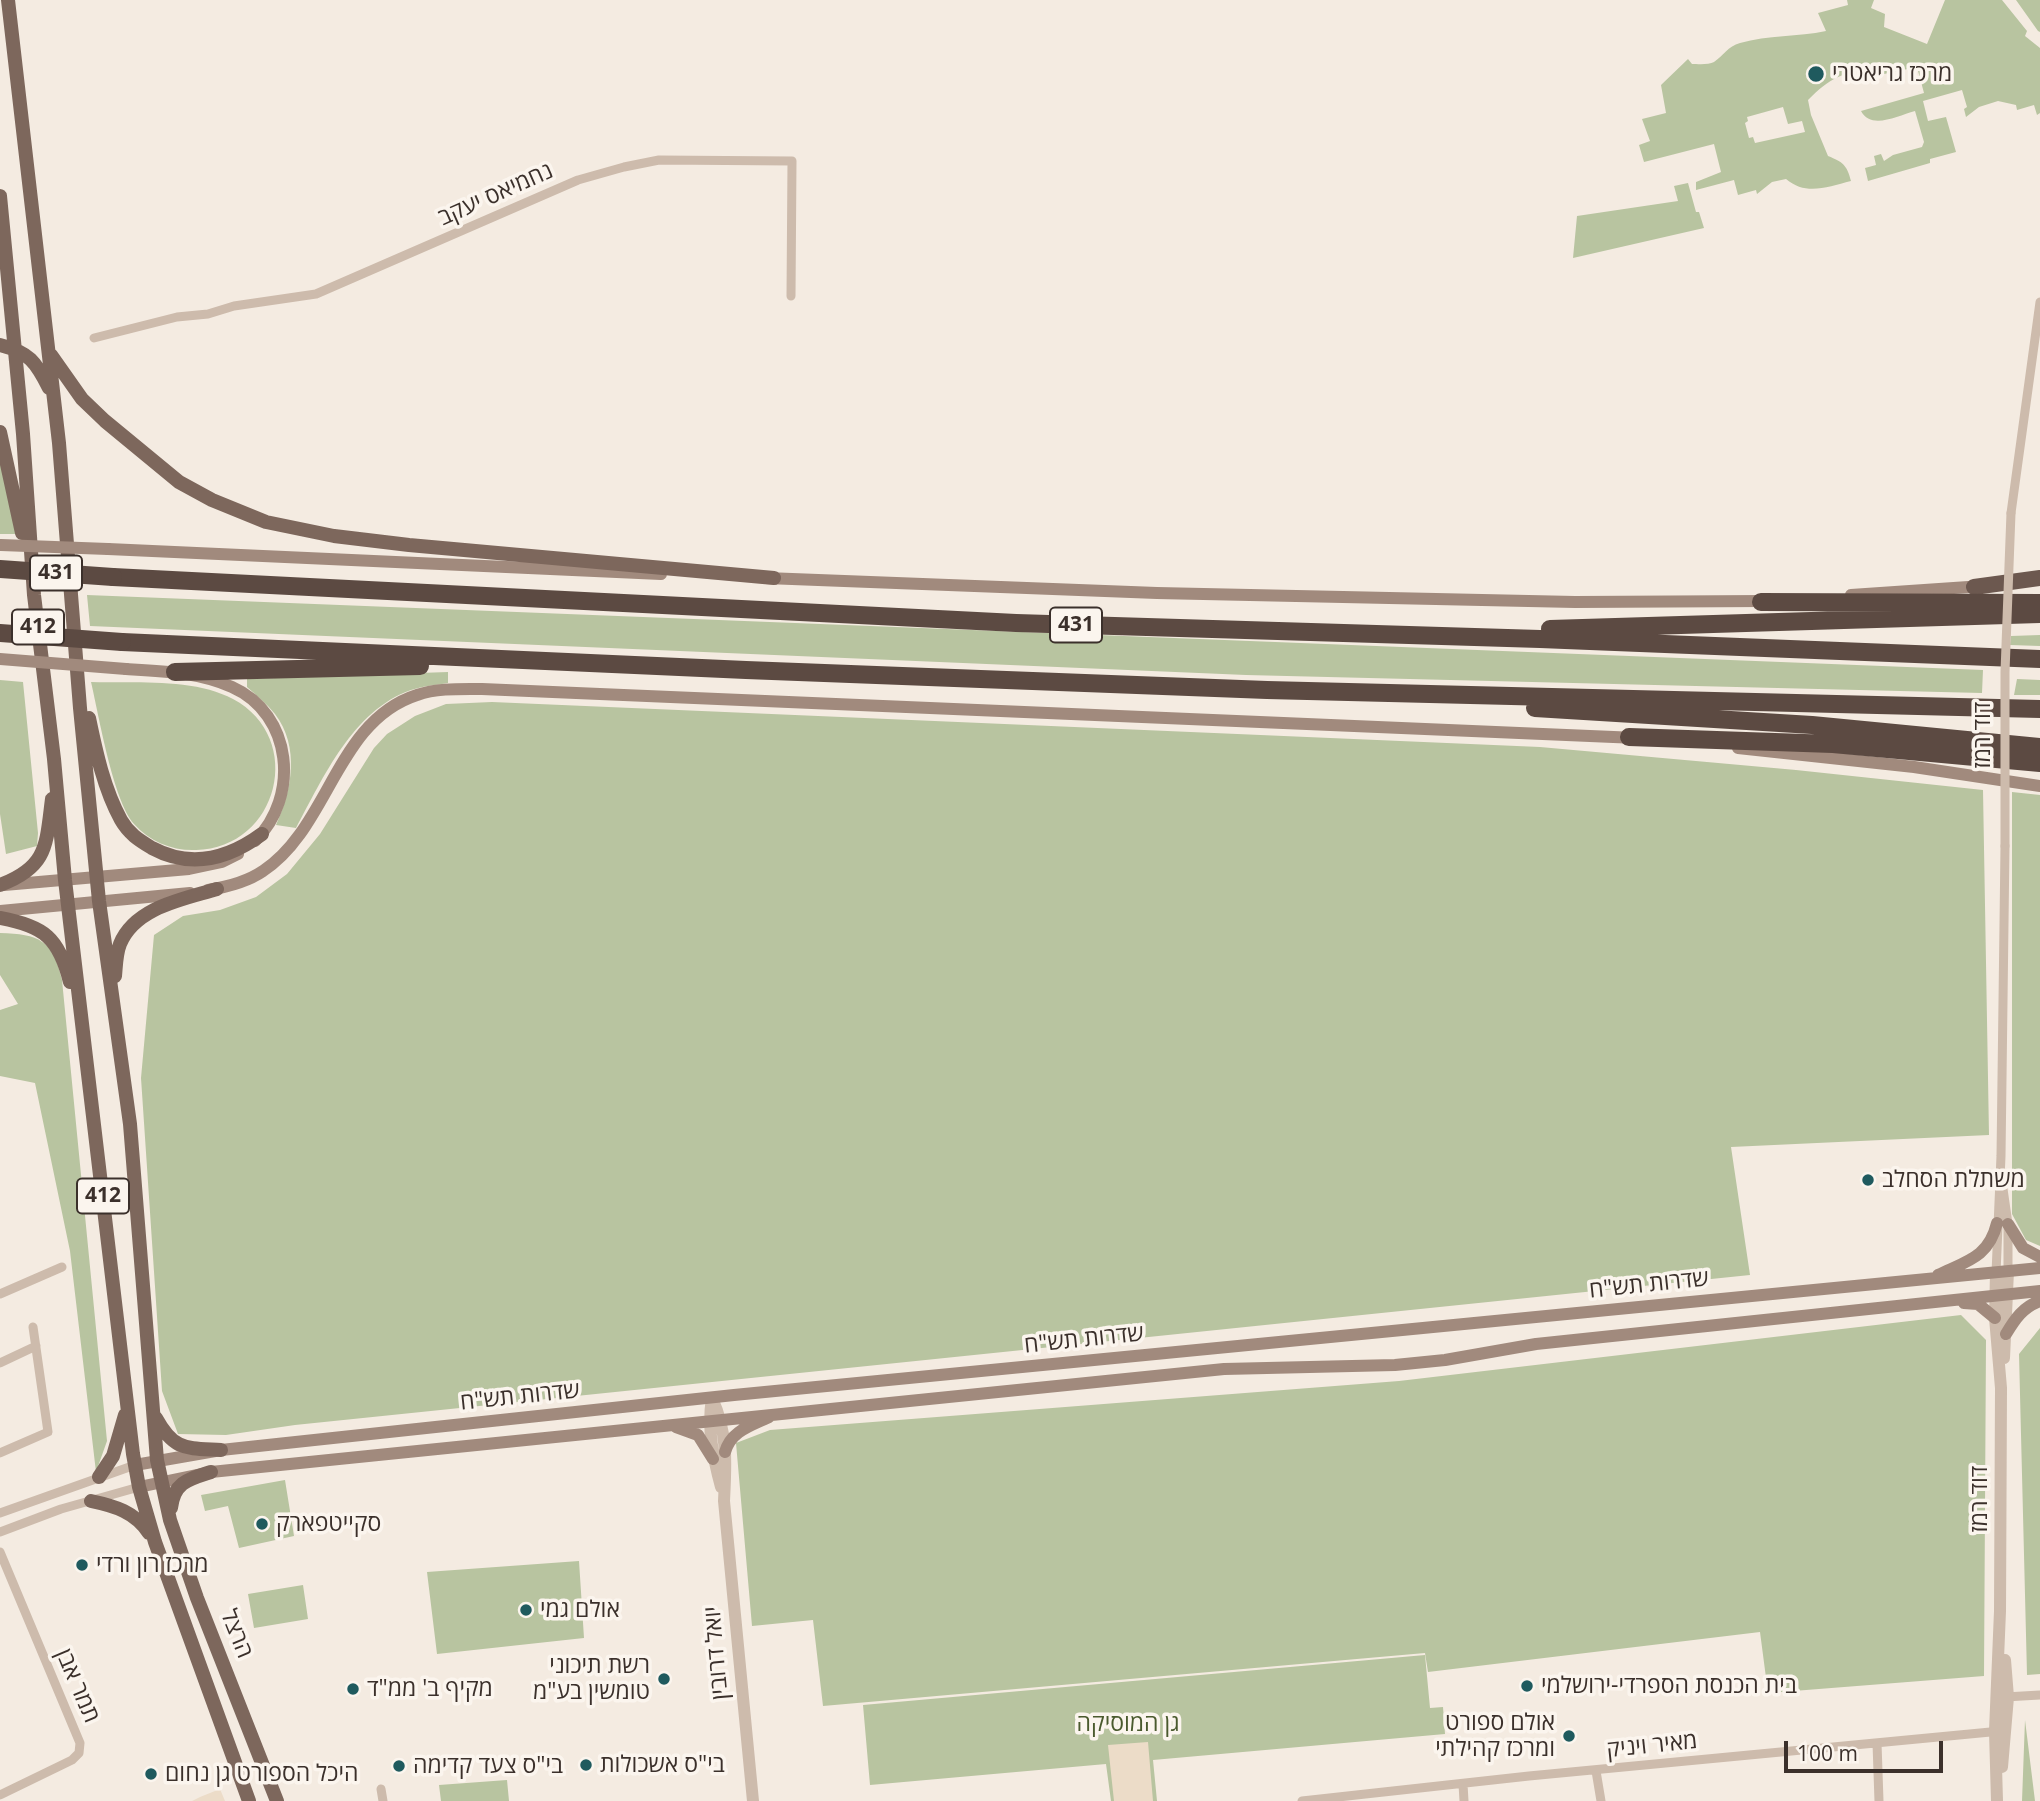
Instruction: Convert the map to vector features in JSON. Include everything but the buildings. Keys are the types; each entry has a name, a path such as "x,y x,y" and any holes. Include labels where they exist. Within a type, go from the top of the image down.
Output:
{"highway":[{"name":"431","path":"0,569 1016,623 2040,659"},
{"path":"1974,586 2040,580"},
{"path":"1761,602 2040,603"},
{"path":"1358,634 2040,614"},
{"path":"0,633 122,642 550,662 1266,690 2040,709"},
{"path":"175,672 297,671 550,662"},
{"path":"1266,690 1751,720 2040,747"},
{"path":"1629,737 1833,744 2040,763"}],"main road":[{"name":"412","path":"8,0 53,398 99,901 134,1166 157,1460 162,1481"},
{"name":"412","path":"0,195 6,239 34,595 126,1411 139,1487"},
{"path":"0,286 6,239"},
{"path":"0,345 15,348 32,360 53,398"},
{"path":"48,351 82,399 179,482 212,500 266,522 334,536 397,544 774,578"},
{"path":"0,432 11,474 34,595"},
{"path":"0,545 1199,594 1761,602 1974,586"},
{"path":"76,655 106,781 122,821 132,836 164,854 201,860 237,851 262,834"},
{"path":"0,659 175,672 234,688 258,705 274,726 283,753 284,781 275,813 262,834 232,858 206,867 0,885"},
{"path":"115,1020 115,974 119,946 125,935 144,916 164,905 251,878 267,869 304,826 347,756 377,719 403,701 418,695 448,690 509,690 1629,737 1914,767 2040,786"},
{"path":"0,885 30,871 43,850 52,797 54,759"},
{"path":"0,911 217,888"},
{"path":"0,918 28,926 57,945 68,972 85,1049"},
{"path":"1931,1279 1979,1255 2002,1224 2023,1248 2040,1258"},
{"name":"שדרות תש\"ח","path":"135,1465 221,1450 712,1398 2040,1268"},
{"name":"שדרות תש\"ח","path":"139,1487 211,1472 775,1413 1224,1369 1395,1365 1445,1360 1536,1344 2040,1291"},
{"path":"1950,1301 1978,1304 1995,1318"},
{"path":"2006,1334 2022,1311 2040,1301"},
{"path":"99,1478 113,1456 126,1411"},
{"path":"725,1452 729,1440 735,1434 775,1413"},
{"path":"154,1414 174,1443 186,1447 221,1450"},
{"path":"662,1425 687,1429 698,1435 713,1459"},
{"path":"170,1520 175,1490 195,1477 211,1472"},
{"name":"הרצל","path":"162,1481 170,1520 197,1598 277,1801"},
{"name":"הרצל","path":"139,1487 155,1542 249,1801"},
{"path":"91,1500 114,1505 140,1521 155,1542"}],"street":[{"name":"נחמיאס יעקב","path":"94,338 177,317 208,314 234,306 316,294 578,180 659,160 792,161 791,296"},
{"name":"דוד רמז","path":"1998,1801 2002,1697 2001,1388 2006,1334 2001,1296 2000,1170 2005,672 2011,513 2040,302"},
{"path":"0,1294 62,1267"},
{"name":"דוד רמז","path":"2001,1296 1995,1318 2001,1388"},
{"path":"0,1453 48,1432 33,1327"},
{"path":"0,1363 36,1346"},
{"name":"יואל דרובין","path":"712,1398 715,1420 725,1452 724,1501 753,1801"},
{"name":"יואל דרובין","path":"715,1420 713,1459 724,1501"},
{"path":"0,1513 135,1465"},
{"path":"0,1532 91,1500 139,1487"},
{"name":"תמר אבן","path":"0,1552 80,1744 79,1753 72,1760 0,1795"},
{"path":"2002,1697 2040,1695"},
{"name":"מאיר ויניק","path":"1302,1801 2000,1731"},
{"path":"1877,1743 1879,1801"},
{"path":"1596,1771 1601,1801"},
{"path":"1463,1784 1464,1801"},
{"path":"381,1788 383,1801"}],"green space":[{"path":"1847,0 1874,0 1871,8 1885,14 1884,27 1927,44 1945,0 2002,0 2027,31 2025,36 2040,48 2040,113 2037,115 2034,105 2017,110 2016,105 1998,101 1979,107 1966,117 1964,109 1967,107 1962,90 1923,101 1928,121 1946,117 1956,152 1930,159 1930,163 1868,181 1865,168 1876,165 1874,156 1881,154 1884,161 1893,155 1922,147 1924,142 1915,111 1878,121 1865,117 1861,111 1924,93 1917,67 1884,74 1880,62 1836,78 1808,100 1811,115 1828,156 1844,165 1851,181 1809,189 1786,179 1772,182 1757,194 1756,190 1738,195 1734,180 1696,190 1696,182 1721,172 1714,144 1644,162 1639,145 1650,141 1642,119 1666,113 1661,85 1688,59 1692,64 1709,64 1740,43 1826,31 1818,13 1848,5","holes":["1783,107 1788,124 1802,121 1805,132 1755,143 1753,137 1749,138 1745,123 1748,121 1747,117"]},
{"path":"2016,0 2040,0 2040,32 2038,31"},
{"path":"1688,183 1696,212 1699,212 1704,228 1573,258 1577,216 1678,201 1674,186"},
{"path":"0,458 16,534 0,534"},
{"path":"87,595 1983,670 1982,693 1246,675 90,626"},
{"path":"2040,635 2040,646 2010,645 2011,636"},
{"path":"448,672 448,683 411,690 372,713 342,748 296,828 276,825 286,798 291,754 283,727 275,714 247,687 247,679"},
{"path":"2017,679 2040,680 2040,695 2014,695"},
{"path":"0,680 23,682 38,833 37,846 6,854 0,814"},
{"path":"91,682 164,683 201,688 233,699 256,717 270,739 275,763 273,788 263,812 247,831 224,845 196,850 162,844 140,830 126,812 113,777"},
{"path":"492,702 1540,747 1983,790 1989,1135 1731,1147 1750,1275 295,1425 226,1435 178,1434 162,1391 141,1078 154,935 183,916 220,910 256,897 287,874 320,834 374,748 387,734 415,716 446,704"},
{"path":"2012,792 2040,795 2040,1246 2026,1240 2012,1214"},
{"path":"0,933 25,935 42,942 54,956 62,980 107,1441 96,1472 70,1251 35,1083 0,1076 0,1010 18,1004 0,975"},
{"path":"1961,1315 1986,1340 1984,1676 1768,1693 1760,1632 1428,1672 1425,1653 823,1706 813,1620 752,1626 736,1443 770,1430 1399,1381"},
{"path":"2040,1328 2040,1674 2027,1675 2019,1354"},
{"name":"סקייטפארק","path":"285,1480 294,1536 239,1548 228,1506 205,1511 201,1495"},
{"path":"579,1561 584,1638 437,1654 427,1572"},
{"path":"303,1585 308,1619 254,1628 248,1594"},
{"name":"גן המוסיקה","path":"1425,1655 1430,1708 1443,1707 1445,1734 1153,1760 1157,1801 1111,1801 1106,1764 870,1785 863,1705"},
{"path":"2025,1720 2035,1801 2022,1801"},
{"path":"507,1780 509,1801 441,1801 439,1785"}],"shaded area":[{"path":"1148,1742 1153,1801 1114,1801 1108,1745"},
{"path":"220,1789 225,1801 192,1801 200,1797"}],"place":[{"name":"מרכז גריאטרי","path":"1816,74"},
{"name":"משתלת הסחלב","path":"1868,1180"},
{"name":"סקייטפארק","path":"262,1524"},
{"name":"מרכז רון ורדי","path":"82,1565"},
{"name":"אולם גמי","path":"526,1610"},
{"name":"רשת תיכוני טומשין בע\"מ","path":"664,1679"},
{"name":"בית הכנסת הספרדי-ירושלמי","path":"1527,1686"},
{"name":"מקיף ב' ממ\"ד","path":"353,1689"},
{"name":"אולם ספורט ומרכז קהילתי","path":"1569,1736"},
{"name":"בי\"ס אשכולות","path":"586,1765"},
{"name":"בי\"ס צעד קדימה","path":"399,1766"},
{"name":"היכל הספורט גן נחום","path":"151,1774"}]}
